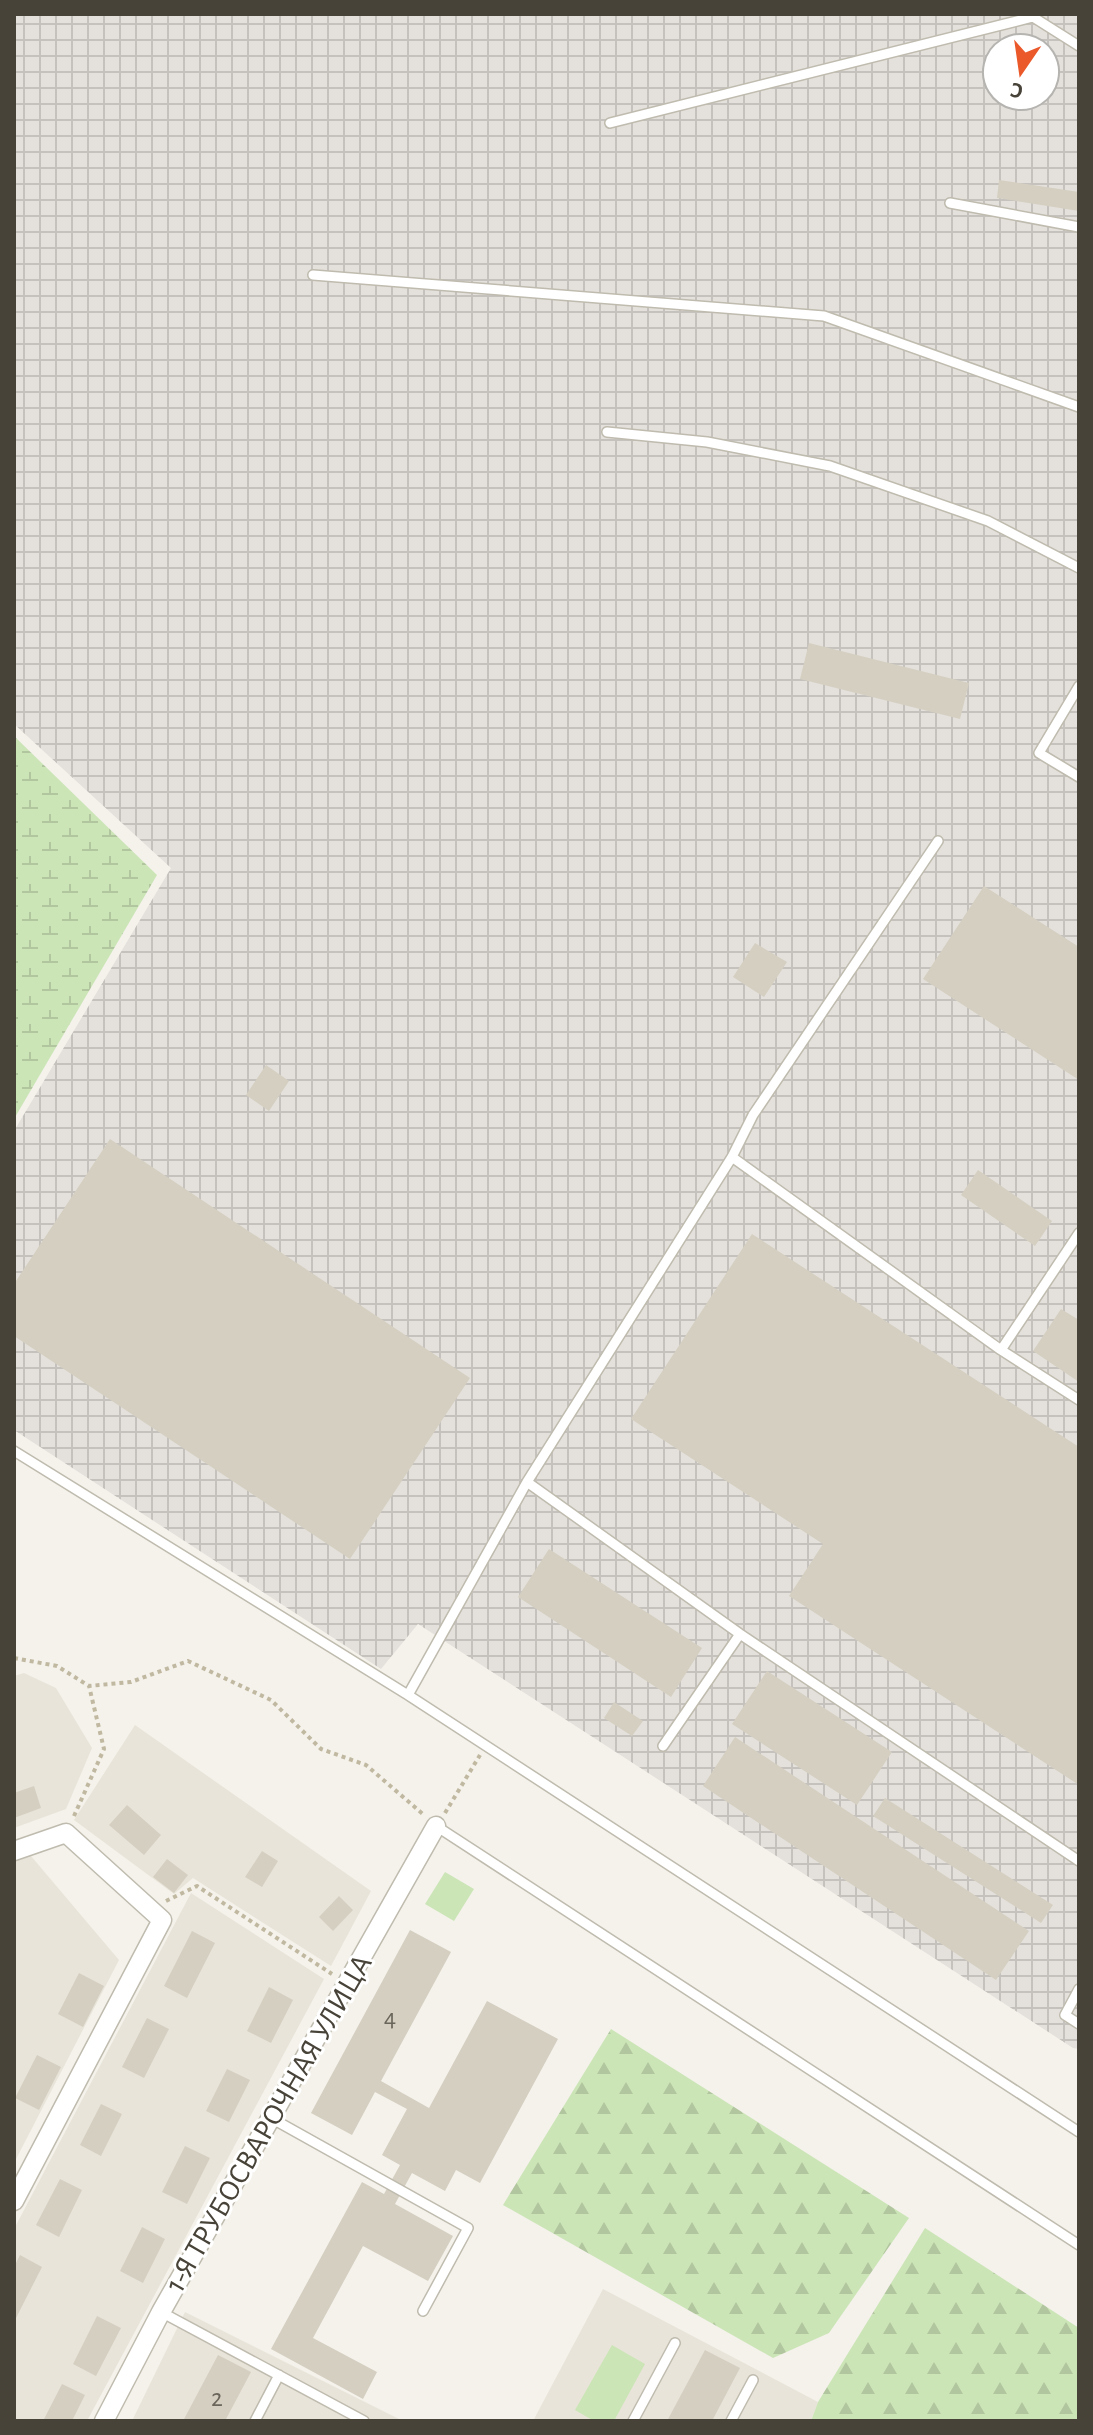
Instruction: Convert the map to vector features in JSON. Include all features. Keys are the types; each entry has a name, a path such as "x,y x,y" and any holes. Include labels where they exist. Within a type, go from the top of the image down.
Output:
{"street":[{"name":"1-Я ТРУБОСВАРОЧНАЯ УЛИЦА","path":"104,2421 161,2312 436,1826"},
{"path":"14,1851 66,1833 156,1914 14,2201"}],"lane":[{"path":"610,123 1033,17 1079,46"},
{"path":"950,203 1079,227"},
{"path":"313,275 824,316 1079,407"},
{"path":"607,432 707,442 830,466 988,521 1079,568"},
{"path":"1079,686 1039,753 1079,777"},
{"path":"408,1695 527,1482 732,1157 753,1115 938,841"},
{"path":"732,1157 1001,1350 1079,1400"},
{"path":"1001,1350 1079,1233"},
{"path":"14,1451 408,1695 1079,2132"},
{"path":"527,1482 740,1634 1079,1861"},
{"path":"663,1746 740,1634"},
{"path":"436,1826 1079,2245"},
{"path":"1079,1989 1065,2015 1079,2024"},
{"path":"271,2118 468,2228 423,2311"},
{"path":"161,2312 364,2421"},
{"path":"633,2421 675,2343"},
{"path":"255,2421 279,2375"},
{"path":"731,2421 753,2380"}],"path":[{"path":"14,1658 57,1666 89,1686 131,1682 188,1661 271,1700 321,1749 366,1765 436,1826"},
{"path":"66,1833 104,1749 89,1686"},
{"path":"451,1802 486,1746"},
{"path":"156,1914 197,1886 347,1984"}],"shaded area":[{"path":"14,14 1079,14 1079,2049 1073,2048 418,1624 381,1669 14,1430 14,1131 171,868 14,724"},
{"path":"24,1673 56,1688 92,1748 66,1809 14,1828 14,1676"},
{"path":"135,1725 371,1891 331,1966 193,1878 174,1894 74,1820"},
{"path":"31,1856 119,1960 14,2163 14,1862"},
{"path":"191,1893 324,1979 87,2421 14,2421 14,2229"},
{"path":"603,2289 818,2402 811,2421 533,2421"},
{"path":"185,2312 403,2421 132,2421"}],"green space":[{"path":"14,736 157,875 14,1119"},
{"path":"445,1872 474,1889 454,1921 425,1904"},
{"path":"611,2029 909,2218 829,2333 773,2358 503,2205"},
{"path":"925,2228 1079,2328 1079,2421 811,2421 818,2402"},
{"path":"612,2345 645,2364 614,2421 594,2421 575,2410"}],"building":[{"path":"999,180 1079,192 1079,211 997,198"},
{"path":"809,643 969,683 960,719 800,679"},
{"path":"984,886 1079,947 1079,1080 923,979"},
{"path":"755,943 787,962 764,997 733,977"},
{"path":"266,1065 289,1081 269,1111 246,1095"},
{"path":"110,1139 470,1378 350,1559 14,1336 14,1284"},
{"path":"978,1170 1052,1221 1035,1246 961,1195"},
{"path":"752,1234 1079,1447 1079,1785 789,1596 823,1544 631,1419"},
{"path":"1061,1309 1079,1320 1079,1382 1033,1351"},
{"path":"549,1549 702,1648 671,1697 518,1597"},
{"path":"767,1671 892,1752 857,1805 732,1724"},
{"path":"614,1702 643,1721 632,1736 604,1718"},
{"path":"735,1737 1029,1931 996,1980 703,1786"},
{"path":"34,1786 41,1808 14,1818 14,1793"},
{"path":"885,1798 1053,1905 1041,1923 873,1816"},
{"path":"127,1805 161,1835 144,1855 109,1825"},
{"path":"262,1851 278,1861 262,1887 245,1877"},
{"path":"167,1859 188,1875 174,1893 153,1877"},
{"path":"339,1896 353,1910 333,1931 319,1917"},
{"path":"410,1930 451,1952 381,2081 429,2108 487,2001 558,2039 480,2183 456,2170 445,2191 412,2173 395,2204 453,2236 428,2281 363,2246 313,2338 377,2372 363,2399 271,2349 362,2182 384,2194 400,2165 382,2155 407,2109 375,2092 352,2135 311,2113"},
{"path":"192,1931 215,1943 187,1998 164,1986"},
{"path":"79,1973 104,1986 83,2027 58,2014"},
{"path":"269,1987 293,2000 271,2043 247,2031"},
{"path":"147,2018 169,2029 144,2078 122,2067"},
{"path":"37,2055 61,2067 39,2110 15,2098"},
{"path":"227,2069 250,2080 229,2122 206,2111"},
{"path":"101,2104 122,2114 101,2156 80,2145"},
{"path":"185,2146 210,2158 187,2204 162,2192"},
{"path":"60,2179 82,2190 59,2237 36,2225"},
{"path":"142,2227 165,2239 143,2283 120,2271"},
{"path":"20,2255 42,2267 16,2318 14,2267"},
{"path":"97,2316 121,2328 96,2376 73,2364"},
{"path":"705,2350 740,2368 712,2421 667,2421"},
{"path":"218,2355 251,2372 225,2421 183,2421"},
{"path":"62,2384 85,2395 72,2421 43,2421"}]}
